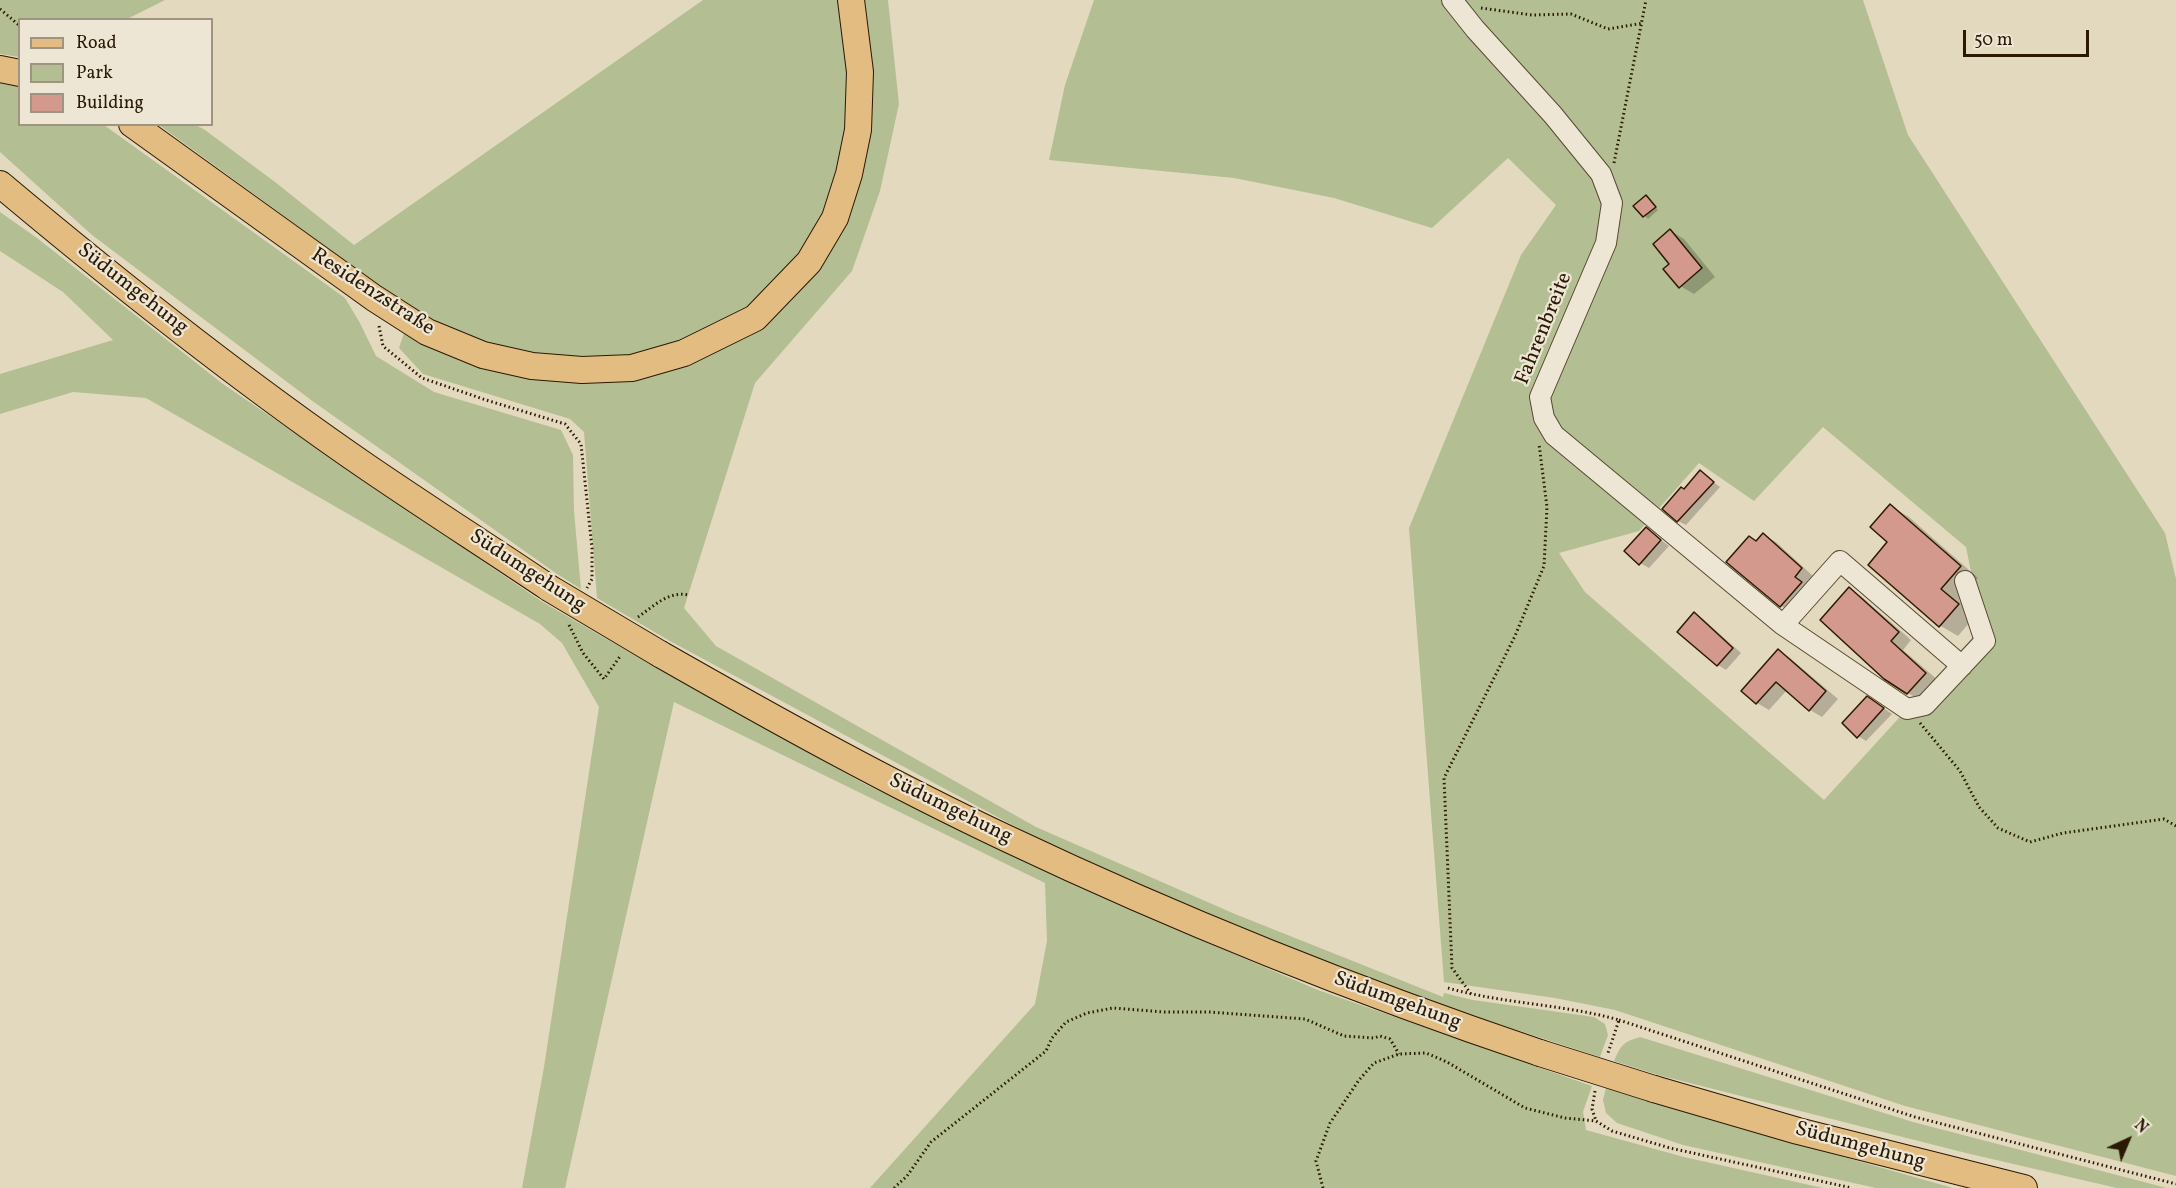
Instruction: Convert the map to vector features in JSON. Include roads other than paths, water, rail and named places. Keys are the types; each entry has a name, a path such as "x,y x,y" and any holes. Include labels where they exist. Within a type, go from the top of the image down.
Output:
{"main road":[{"name":"Residenzstraße","path":"135,126 374,298 427,332 483,355 532,366 582,370 632,368 684,353 755,318 809,262 835,218 849,174 858,130 860,72 851,0"},
{"path":"0,69 18,73"},
{"name":"Südumgehung","path":"0,184 251,383 366,466 549,588 788,727 1009,839 1259,950 1540,1053 1654,1089 1830,1139 2024,1188"}],"lane":[{"name":"Fahrenbreite","path":"1454,2 1475,29 1553,115 1601,174 1612,203 1606,243 1540,397 1544,418 1554,435 1784,625 1907,709 1925,705 1962,666"},
{"path":"1784,625 1840,561 1962,666 1985,641 1965,580"}]}
